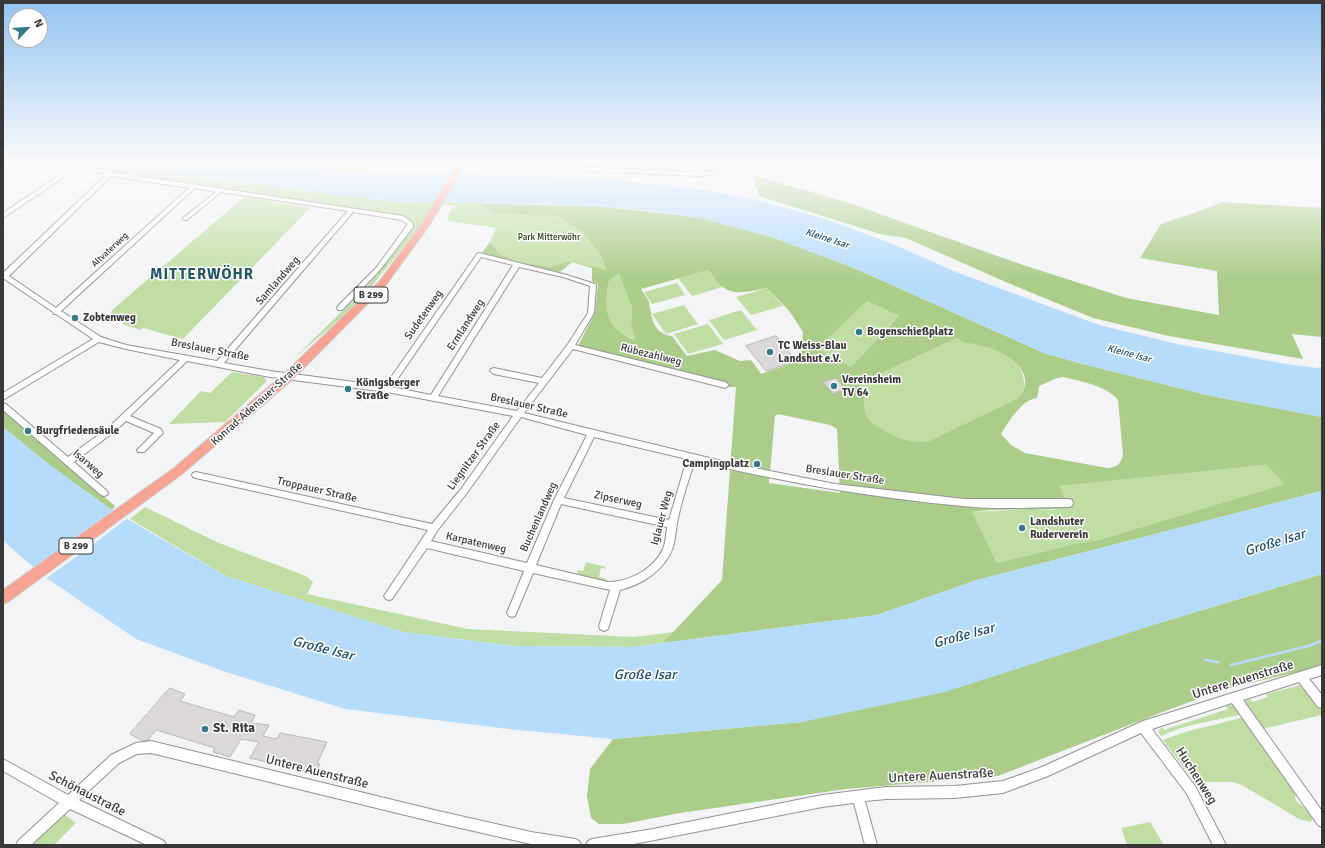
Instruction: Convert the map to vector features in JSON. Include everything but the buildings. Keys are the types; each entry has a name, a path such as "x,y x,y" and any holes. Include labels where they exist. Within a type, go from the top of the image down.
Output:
{"main road":[{"name":"Konrad-Adenauer-Straße","path":"3,598 131,506 210,446 289,376 382,284 440,202"}],"street":[{"path":"3,216 24,202"},
{"path":"4,275 81,202"},
{"name":"Altvaterweg","path":"56,312 177,202"},
{"path":"185,219 207,202"},
{"path":"297,202 403,218 411,224 378,269 340,308"},
{"name":"Samlandweg","path":"218,365 352,210"},
{"name":"Liegnitzer Straße","path":"389,596 426,544 434,528 464,491 519,414 571,346 591,313 593,285 581,280 479,255"},
{"name":"Sudetenweg","path":"387,389 479,255"},
{"name":"Ermlandweg","path":"433,398 517,264"},
{"name":"Breslauer Straße","path":"4,275 56,312 98,339 126,347 218,365 387,389 519,414 592,433 692,456 835,486 922,498 992,504 1069,503"},
{"path":"3,397 98,339"},
{"name":"Rübezahlweg","path":"571,346 725,385"},
{"path":"68,462 111,430 186,358"},
{"path":"494,371 544,381"},
{"name":"Isarweg","path":"3,406 104,493"},
{"path":"124,417 158,431 159,433 141,450"},
{"name":"Buchenlandweg","path":"512,613 558,500 592,433"},
{"name":"Iglauer Weg","path":"616,587 626,585 641,577 654,566 666,551 672,524 692,456"},
{"name":"Troppauer Straße","path":"196,475 434,528"},
{"name":"Zipserweg","path":"558,500 672,524"},
{"name":"Karpatenweg","path":"426,544 616,587"},
{"path":"604,626 616,587"},
{"name":"Untere Auenstraße","path":"592,845 653,835 822,801 886,793 955,792 1003,787 1044,772 1143,726 1322,670"},
{"path":"1301,677 1322,703"},
{"path":"1234,697 1322,821"},
{"name":"Huchenweg","path":"1143,726 1191,790 1220,845"},
{"name":"Untere Auenstraße","path":"22,845 115,759 136,749 151,747 434,816 531,838 575,845"},
{"name":"Schönaustraße","path":"3,766 69,802 160,845"},
{"path":"858,796 871,845"}],"green space":[{"path":"239,202 271,202 310,208 183,339 143,328 140,330 122,324 124,322 109,317 112,310"},
{"name":"Park Mitterwöhr","path":"288,202 474,203 498,214 575,207 581,231 601,255 606,271 571,261 550,267 516,261 500,254 490,242 496,228 450,221 447,219 452,208 458,206 435,204 431,213 357,304 291,361 365,289 380,271 410,227 408,220"},
{"path":"777,202 844,202 1017,263 1126,298 1219,315 1217,271 1140,258 1161,224 1222,202 1322,208 1322,337 1292,334 1303,359 1169,336 1093,318 1008,283 906,238 880,234"},
{"path":"474,203 607,207 696,217 772,237 854,268 1044,353 1207,395 1322,417 1322,491 977,580 877,615 663,643 722,580 736,387 724,387 683,377 578,346 595,313 598,284 592,281 592,268 572,262 560,272 481,254 490,242 500,254 516,261 550,267 571,261 606,270 601,255 581,231 557,216 498,214","holes":["708,270 721,285 733,292 745,292 767,288 790,312 803,332 801,360 761,374 751,360 740,361 715,350 687,356 672,336 666,335 657,329 654,324 647,298 641,289","619,273 632,308 631,324 635,341 625,336 612,324 609,317 606,300 609,281","867,301 899,316 851,367 817,349","957,338 964,343 983,346 1004,354 1021,368 1025,377 1025,387 1018,398 927,442 902,439 885,431 870,421 865,412 864,400 866,392 858,384","1064,377 1100,387 1113,395 1118,400 1123,455 1121,461 1116,466 1107,468 1025,453 1011,445 1001,434 1021,407 1031,399 1037,398 1039,386 1057,378","778,414 830,425 837,429 840,493 769,483 775,416","1266,465 1285,484 1099,540 1074,544 997,563 972,512 1070,507 1059,486"]},
{"path":"708,270 723,287 692,296 678,278"},
{"path":"619,272 632,308 631,324 635,342 625,337 612,325 607,310 606,301 609,281"},
{"path":"677,283 685,295 652,304 644,292"},
{"path":"767,288 783,306 751,315 736,297"},
{"name":"Bogenschießplatz","path":"867,301 899,316 851,367 816,349"},
{"path":"684,305 698,324 666,334 652,314"},
{"path":"741,310 757,330 724,340 709,320"},
{"path":"708,324 723,344 688,354 674,334"},
{"path":"957,338 964,343 987,346 1001,352 1014,361 1019,367 1025,388 1018,398 927,442 902,439 885,431 870,421 865,412 865,392 858,384"},
{"path":"232,372 264,377 267,381 225,422 169,424 201,391 210,393"},
{"path":"3,410 115,506 112,510 49,465 3,427"},
{"path":"1266,465 1286,484 1099,540 1074,544 997,563 971,512 1032,509 1053,510 1069,503 1058,486"},
{"path":"145,507 219,543 306,576 313,582 307,594 468,629 634,637 674,632 663,643 632,647 513,646 402,632 226,576 130,519"},
{"path":"586,562 606,567 605,569 601,568 599,577 607,579 606,582 576,575 578,570 583,571"},
{"path":"1322,574 1322,664 1305,670 1222,690 998,776 846,789 680,813 623,824 599,824 591,818 587,796 590,769 613,739 802,722 1169,620"},
{"path":"1300,685 1304,686 1322,706 1322,715 1262,729 1242,702 1250,699 1253,702 1268,697 1266,694"},
{"path":"1233,705 1239,708 1244,714 1191,725 1161,736 1158,732 1162,727 1164,730 1228,709 1226,706"},
{"path":"1245,717 1296,788 1295,799 1314,815 1311,822 1299,819 1242,785 1233,782 1194,781 1163,740 1185,732"},
{"path":"64,814 76,823 54,845 32,845"},
{"path":"1150,822 1164,845 1127,845 1121,828"}],"water":[{"name":"Kleine Isar","path":"417,202 763,202 825,219 893,244 956,272 1099,325 1177,344 1286,364 1317,368 1322,367 1322,417 1207,395 1044,353 854,268 772,237 696,217 644,210 573,205"},
{"name":"Große Isar","path":"3,427 50,465 112,510 226,576 402,632 513,646 632,647 877,615 977,580 1322,491 1322,574 1169,620 945,692 802,722 613,739 509,729 345,709 226,672 136,639 48,579 3,540"}],"pier":[{"path":"115,509 129,517 45,579 33,569"}],"waterway":[{"path":"1231,665 1308,646 1322,641"},
{"path":"1205,660 1218,662"}],"place":[{"name":"Zobtenweg","path":"75,318"},
{"name":"Bogenschießplatz","path":"859,332"},
{"name":"TC Weiss-Blau Landshut e.V.","path":"770,352"},
{"name":"Vereinsheim TV 64","path":"834,386"},
{"name":"Königsberger Straße","path":"348,389"},
{"name":"Burgfriedensäule","path":"28,431"},
{"name":"Campingplatz","path":"757,464"},
{"name":"Landshuter Ruderverein","path":"1022,528"},
{"name":"St. Rita","path":"205,729"}],"district":[{"name":"MITTERWÖHR","path":"202,275"}]}
